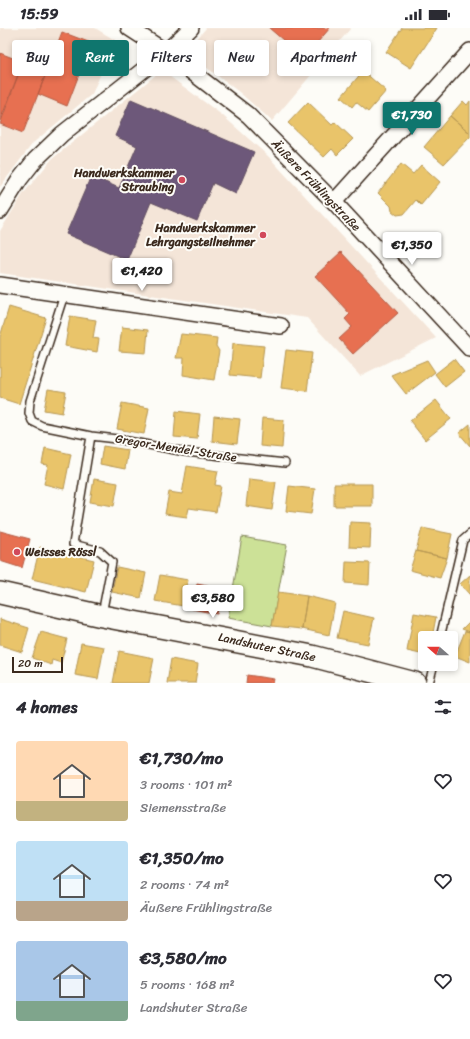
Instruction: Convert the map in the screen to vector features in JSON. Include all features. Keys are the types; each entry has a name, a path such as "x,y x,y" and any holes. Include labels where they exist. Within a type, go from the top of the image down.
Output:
{"main road":[{"name":"Landshuter Straße","path":"0,593 102,616 312,656 374,675 415,683"}],"street":[{"name":"Äußere Frühlingstraße","path":"129,28 148,40"},
{"path":"178,40 191,28"},
{"path":"334,202 470,50"},
{"path":"0,211 20,179 35,160 62,134 137,75"},
{"name":"Äußere Frühlingstraße","path":"197,76 248,115 334,202 470,349"},
{"path":"0,285 280,326"}],"lane":[{"name":"Gregor-Mendel-Straße","path":"64,295 30,401 29,413 32,421 42,426 91,436 117,438 186,452 285,463"},
{"path":"91,436 73,544 100,550 112,562 102,616"},
{"path":"442,631 463,540 470,534"},
{"path":"429,683 432,671"}],"shaded area":[{"path":"0,28 95,28 115,40 72,40 72,76 100,76 92,94 33,143 0,187"},
{"path":"206,28 351,28 341,40 277,40 277,76 310,76 272,121 239,92 218,76 269,76 269,40 214,40 214,73 206,67 206,40 196,40"},
{"path":"155,76 169,76 222,115 268,156 436,338 360,376 307,318 0,273 0,231 23,194 52,159"}],"green space":[{"path":"242,537 287,545 272,626 228,618"}],"building: Homes":[{"path":"402,28 437,28 411,68 386,52"},
{"path":"359,76 369,76 386,91 368,112 356,102 352,107 341,97"},
{"path":"463,101 467,105 470,101 470,133 450,116"},
{"path":"308,102 332,125 335,122 353,139 337,155 332,149 324,157 288,123"},
{"path":"450,116 470,133 470,137 444,164 424,147"},
{"path":"401,164 413,174 421,165 440,182 421,205 416,200 404,214 397,215 392,211 391,206 378,193"},
{"path":"9,307 46,318 19,404 0,398 0,337"},
{"path":"70,316 96,320 93,338 99,339 97,352 65,346"},
{"path":"122,327 148,330 146,353 119,351"},
{"path":"181,334 217,338 216,346 219,351 214,380 183,375 184,358 176,358"},
{"path":"233,343 264,346 260,378 230,375"},
{"path":"286,350 312,353 307,391 281,388"},
{"path":"454,359 464,372 445,387 435,374"},
{"path":"427,360 435,372 406,394 391,375"},
{"path":"48,389 66,392 62,413 44,410"},
{"path":"436,400 451,419 425,440 410,421"},
{"path":"122,403 149,408 144,434 117,429"},
{"path":"176,411 200,414 197,439 174,437"},
{"path":"214,416 240,419 237,444 212,441"},
{"path":"262,418 284,420 282,448 260,446"},
{"path":"470,424 470,446 459,433"},
{"path":"103,446 128,450 125,469 100,464"},
{"path":"45,448 71,454 64,489 44,484 48,465 42,464"},
{"path":"187,466 218,471 215,485 221,486 216,512 189,508 187,517 165,514 169,492 182,494"},
{"path":"94,479 118,483 114,506 90,502"},
{"path":"249,479 276,482 272,510 246,506"},
{"path":"334,484 372,484 372,506 334,506"},
{"path":"289,486 315,489 311,514 286,511"},
{"path":"350,522 371,523 370,548 349,547"},
{"path":"422,528 452,534 447,558 416,551"},
{"path":"40,547 94,560 86,592 32,579"},
{"path":"416,551 447,558 440,578 410,570"},
{"path":"346,562 370,563 369,585 345,583"},
{"path":"117,567 146,573 141,598 112,592"},
{"path":"160,575 188,580 183,606 155,601"},
{"path":"470,575 470,595 460,584"},
{"path":"278,592 307,596 302,629 272,626"},
{"path":"307,596 335,603 329,635 302,629"},
{"path":"343,611 374,618 368,644 337,638"},
{"path":"414,613 436,617 433,631 418,631 418,653 407,651"},
{"path":"0,619 29,628 22,652 0,645"},
{"path":"470,621 470,632 462,629"},
{"path":"465,631 470,632 470,662 458,657 458,648"},
{"path":"41,632 67,639 61,663 52,660 51,665 32,658"},
{"path":"81,643 104,647 98,679 75,675"},
{"path":"119,651 154,658 149,683 113,683"},
{"path":"171,659 198,664 195,683 167,683"}],"building: Shops":[{"path":"269,28 330,28 320,40 283,40"},
{"path":"62,32 83,40 72,40 72,76 78,76 67,106 38,94 45,76 64,76 64,40 59,40"},
{"path":"0,53 12,58 12,76 18,76 0,121"},
{"path":"18,76 45,76 23,133 0,124"},
{"path":"341,252 398,313 353,354 339,339 352,327 345,319 350,314 315,276"},
{"path":"0,531 30,539 22,568 0,561"},
{"path":"197,584 222,589 217,614 192,609"},
{"path":"247,675 274,679 273,683 246,683"}],"building: Offices":[{"name":"Handwerkskammer Straubing","path":"131,99 254,152 236,194 213,183 197,221 151,202 127,260 66,234 91,176 119,188 137,146 115,136"}],"place":[{"name":"Handwerkskammer Straubing","path":"182,180"},
{"name":"Handwerkskammer Lehrgangsteilnehmer","path":"263,235"},
{"name":"Weisses Rössl","path":"17,552"}]}
